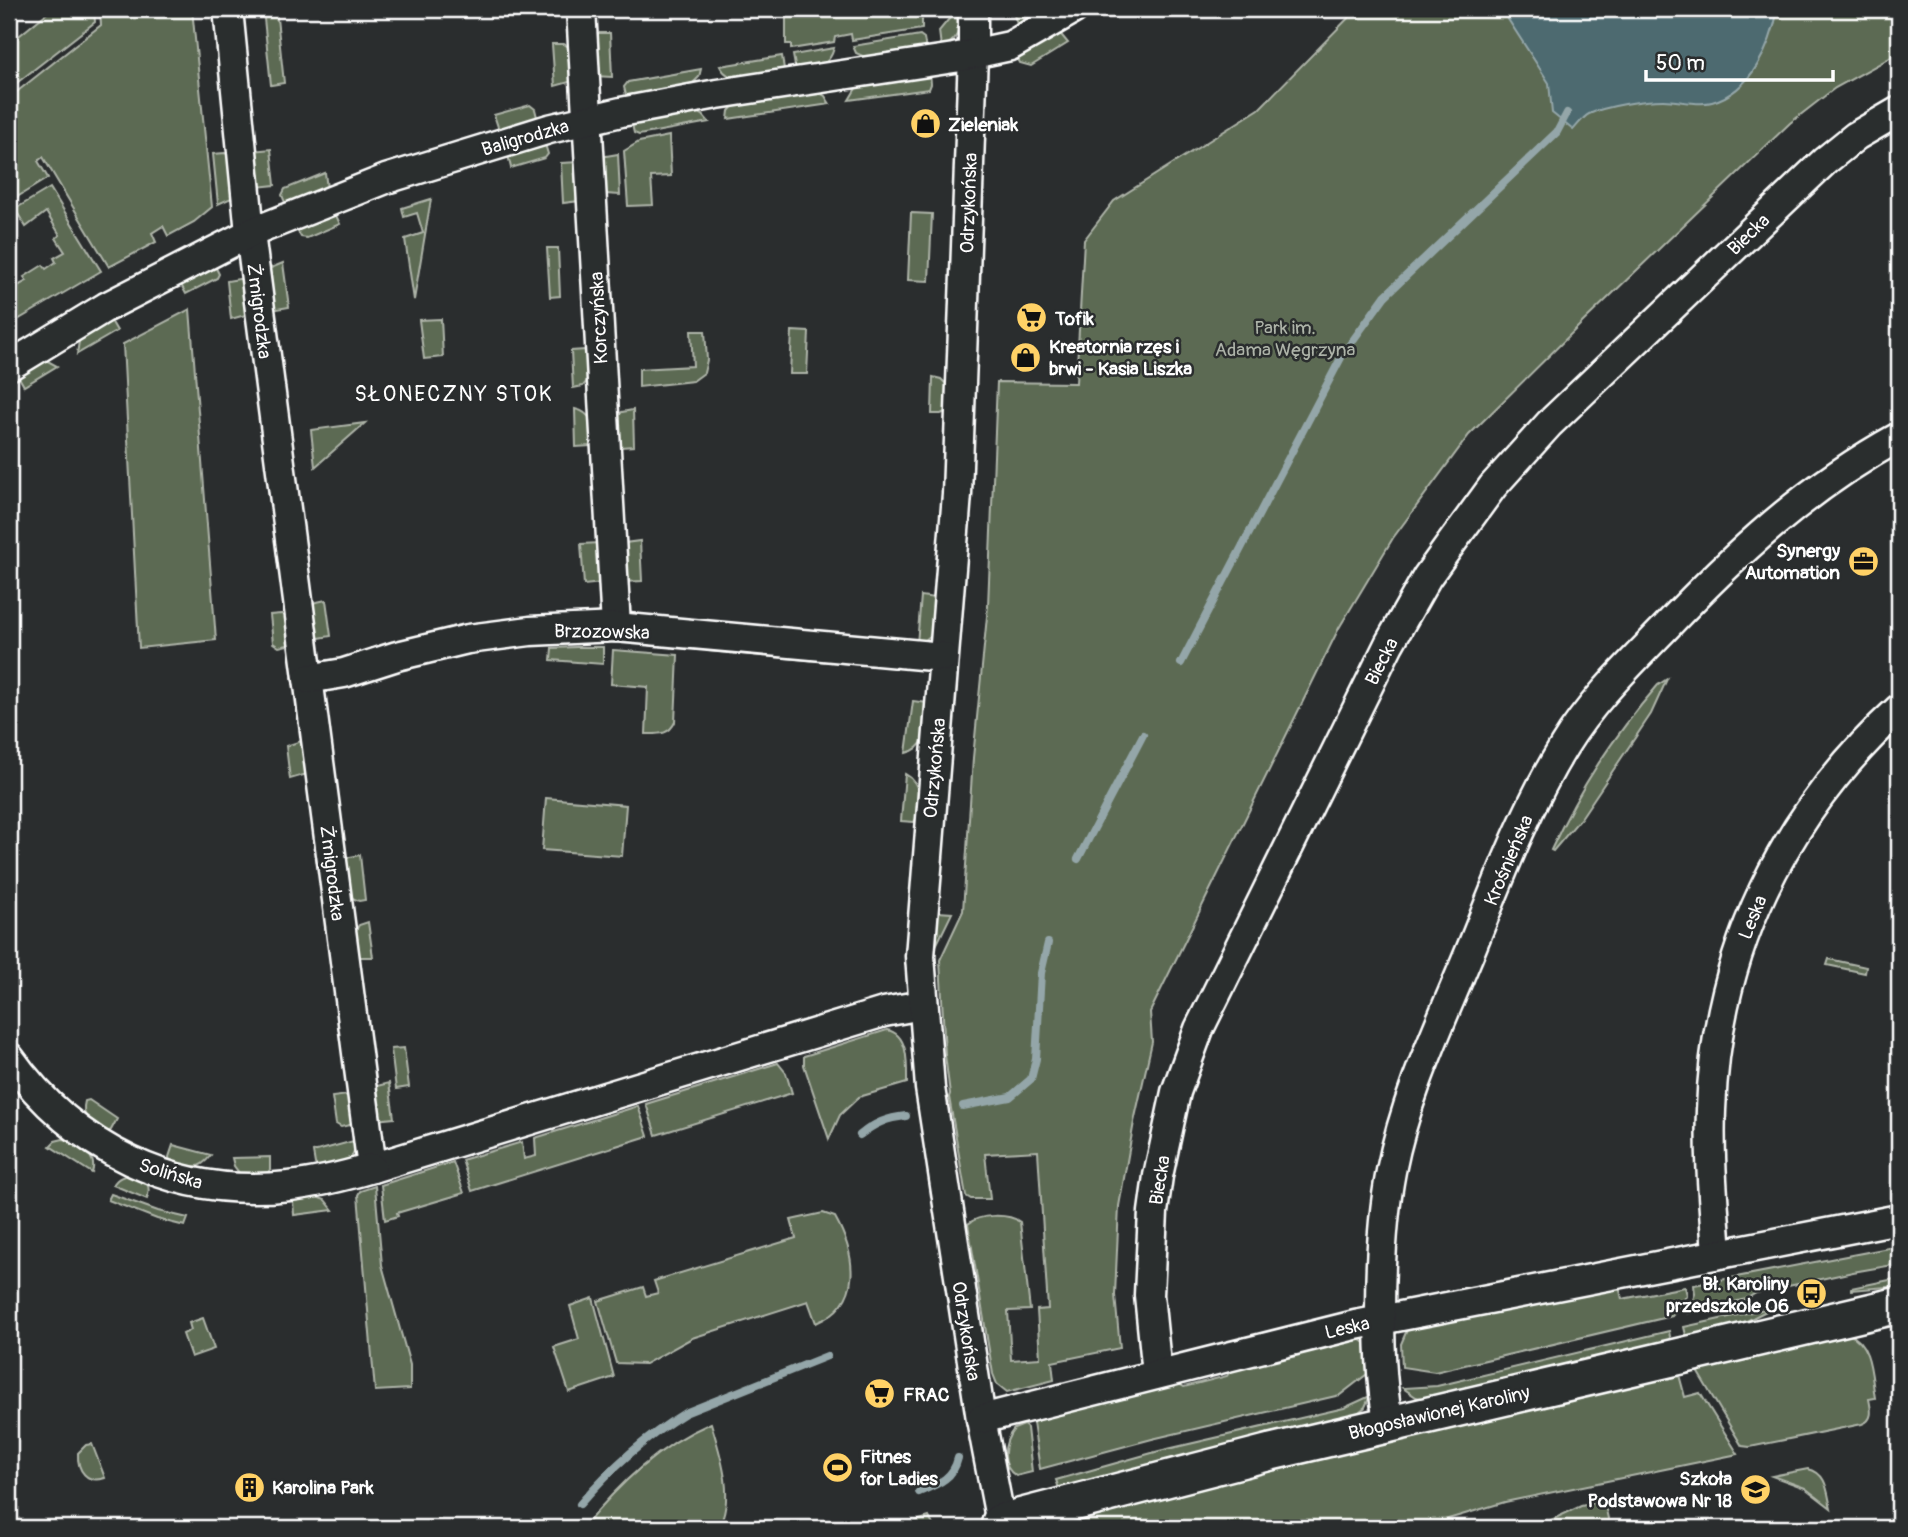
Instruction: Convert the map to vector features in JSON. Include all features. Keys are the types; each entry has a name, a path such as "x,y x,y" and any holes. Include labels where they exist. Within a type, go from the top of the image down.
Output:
{"street":[{"name":"Żmigrodzka","path":"228,9 250,233 372,1168"},
{"name":"Korczyńska","path":"580,9 616,627"},
{"name":"Odrzykońska","path":"973,9 974,54 957,494 921,921 922,1005 930,1088 981,1419 994,1526"},
{"name":"Baligrodzka","path":"9,366 106,307 250,233 398,175 587,120 717,94 1010,46 1074,9"},
{"name":"Biecka","path":"1157,1374 1149,1295 1153,1212 1175,1092 1199,1029 1227,971 1389,644 1427,577 1493,486 1549,424 1825,161 1856,135 1899,111"},
{"name":"Krośnieńska","path":"1389,1424 1383,1384 1380,1320 1382,1240 1391,1171 1410,1101 1531,807 1564,746 1625,667 1758,535 1811,492 1860,458 1899,437"},
{"name":"Brzozowska","path":"308,679 345,673 397,656 468,639 530,631 616,627 943,657"},
{"name":"Leska","path":"1717,1254 1711,1111 1716,1049 1728,985 1745,929 1773,865 1805,815 1866,740 1899,709"},
{"path":"372,1168 884,1012 922,1005"},
{"name":"Solińska","path":"9,1057 27,1082 59,1115 88,1139 115,1154 161,1173 218,1186 260,1188 315,1183 372,1168"},
{"name":"Leska","path":"981,1419 1380,1320 1899,1219"},
{"name":"Błogosławionej Karoliny","path":"994,1526 1154,1481 1899,1305"}],"green space":[{"path":"52,9 94,9 95,22 9,89 9,44"},
{"path":"100,9 192,9 212,207 194,222 168,236 163,226 152,233 156,242 109,267 43,157 38,161 48,178 9,202 9,113 13,120 18,116 9,98 101,25"},
{"path":"263,9 276,9 284,83 271,85"},
{"path":"786,9 922,9 922,29 852,40 851,34 835,37 834,42 791,49 791,44 786,44"},
{"path":"1027,9 1033,19 1018,27 1013,12"},
{"name":"Park im. Adama Węgrzyna","path":"1357,9 1899,9 1899,53 1835,88 1790,123 1469,435 1393,538 1339,628 1150,1012 1152,1042 1119,1206 1115,1295 1120,1348 1052,1362 1054,1380 1007,1392 997,1384 993,1374 968,1224 979,1218 994,1216 1008,1217 1020,1222 1030,1310 1008,1311 1011,1360 1040,1358 1037,1310 1048,1309 1038,1151 985,1154 990,1199 971,1199 966,1196 949,1097 940,960 963,911 973,758 988,606 997,382 1076,383 1084,240 1114,201 1259,109"},
{"path":"959,13 955,38 941,47 939,31 953,14"},
{"path":"1058,31 1068,43 1031,66 1020,63 1016,55"},
{"path":"610,33 612,77 594,76 594,35"},
{"path":"920,35 924,38 926,50 869,59 856,53 853,46"},
{"path":"552,44 564,44 570,48 573,81 555,86"},
{"path":"834,48 829,59 822,65 800,70 795,66 793,55"},
{"path":"782,56 784,69 781,73 756,78 731,77 720,66"},
{"path":"701,69 699,77 689,87 627,99 624,87 628,82"},
{"path":"930,72 929,89 849,100 858,85"},
{"path":"818,92 825,96 830,104 728,119 729,111 735,104"},
{"path":"530,105 535,109 538,121 503,130 498,127 494,115"},
{"path":"691,109 703,115 709,122 639,135 634,133 631,120"},
{"path":"669,136 671,176 651,177 653,205 628,206 624,151 639,142"},
{"path":"544,141 548,154 545,158 511,168 508,155"},
{"path":"271,149 275,185 257,187 253,151"},
{"path":"225,153 230,156 236,196 218,204 213,154"},
{"path":"618,154 620,195 605,194 600,157"},
{"path":"579,162 579,201 563,203 561,163"},
{"path":"325,173 327,188 286,205 282,195 285,189"},
{"path":"50,188 101,271 9,325 9,286 13,283 16,287 27,281 24,277 43,265 46,269 56,262 54,258 65,252 56,238 60,235 46,212 26,227 15,209"},
{"path":"431,199 414,300 405,239 423,233 417,213 404,217 402,208"},
{"path":"334,211 340,224 307,238 301,237 294,225"},
{"path":"911,213 932,214 929,281 908,280"},
{"path":"547,248 558,248 560,296 550,297"},
{"path":"213,262 219,274 217,278 186,294 179,281"},
{"path":"283,263 289,307 271,310 266,270"},
{"path":"245,278 249,314 231,319 227,281"},
{"path":"190,309 216,640 139,648 123,344"},
{"path":"110,319 117,331 77,354 80,335"},
{"path":"441,319 443,357 424,359 419,320"},
{"path":"691,331 705,331 707,360 704,373 693,381 639,387 639,369 693,366"},
{"path":"792,331 809,332 807,374 790,374"},
{"path":"585,350 589,379 583,386 573,388 571,351"},
{"path":"44,359 57,366 24,386 17,374"},
{"path":"933,377 941,379 948,386 947,411 941,414 932,414"},
{"path":"575,409 589,417 593,432 591,446 576,447"},
{"path":"633,410 634,446 620,447 617,444 617,417 622,412"},
{"path":"365,423 315,467 311,430"},
{"path":"640,541 642,581 624,582 625,543"},
{"path":"600,543 602,583 584,585 581,544"},
{"path":"921,596 935,598 932,634 917,644"},
{"path":"326,600 331,636 313,639 312,603"},
{"path":"270,615 286,615 292,644 279,647 273,643"},
{"path":"603,647 603,664 551,660 552,648"},
{"path":"613,650 678,655 675,722 667,732 646,734 648,687 611,684"},
{"path":"708,651 866,662 863,665"},
{"path":"1667,679 1651,714 1581,818 1553,851 1551,850 1574,805 1612,743 1658,685"},
{"path":"913,701 928,703 926,726 919,746 906,753"},
{"path":"304,740 307,774 290,779 286,746"},
{"path":"905,774 915,783 920,796 914,822 901,821"},
{"path":"546,798 626,805 622,856 542,850"},
{"path":"360,855 365,900 359,901 350,897 345,858"},
{"path":"952,913 932,954 936,914"},
{"path":"368,922 373,957 357,957 353,935 359,925"},
{"path":"1829,959 1866,967 1865,973 1827,965"},
{"path":"887,1030 899,1037 903,1044 907,1083 859,1097 840,1115 829,1139 804,1065 804,1056"},
{"path":"404,1048 409,1087 396,1089 391,1049"},
{"path":"778,1063 786,1073 792,1093 656,1135 646,1104"},
{"path":"389,1083 394,1118 375,1120 373,1087"},
{"path":"348,1095 354,1124 341,1127 336,1124 332,1097"},
{"path":"89,1100 117,1119 107,1133 86,1117 85,1101"},
{"path":"638,1106 648,1136 472,1191 462,1160 522,1142 524,1159 536,1156 535,1138"},
{"path":"63,1139 86,1150 92,1161 92,1173 50,1146"},
{"path":"357,1140 350,1160 322,1169 315,1164 313,1152"},
{"path":"173,1145 211,1155 198,1166 182,1166 170,1162"},
{"path":"270,1157 270,1170 264,1176 240,1174 232,1158"},
{"path":"453,1162 464,1193 397,1213 398,1216 385,1220 381,1185"},
{"path":"132,1175 147,1183 147,1199 113,1185 121,1177"},
{"path":"375,1186 382,1265 410,1365 410,1389 375,1391 358,1195 360,1191"},
{"path":"111,1194 158,1211 188,1218 185,1226 157,1219 108,1200"},
{"path":"314,1196 325,1200 333,1210 294,1215 293,1200"},
{"path":"823,1213 835,1217 848,1247 851,1262 849,1291 831,1314 816,1323 808,1301 692,1338 645,1364 616,1363 598,1301 643,1287 646,1296 658,1293 654,1281 796,1238 791,1220"},
{"path":"1899,1246 1899,1264 1756,1293 1746,1299 1688,1313 1695,1294 1694,1285"},
{"path":"1899,1278 1899,1286 1851,1290 1851,1288"},
{"path":"1619,1286 1622,1299 1685,1287 1687,1295 1672,1316 1435,1372 1402,1367 1401,1344 1407,1330 1430,1323"},
{"path":"593,1298 614,1377 569,1392 554,1347 579,1339 570,1306"},
{"path":"1774,1307 1733,1328 1687,1339 1684,1327"},
{"path":"203,1318 214,1349 191,1357 183,1334 191,1330 189,1323"},
{"path":"1669,1331 1671,1343 1425,1399 1416,1397 1403,1388 1437,1386"},
{"path":"1849,1334 1857,1339 1866,1353 1875,1398 1869,1399 1870,1417 1862,1424 1750,1447 1742,1446 1694,1366"},
{"path":"1356,1336 1368,1345 1371,1371 1340,1395 1152,1439 1040,1469 1032,1416 1173,1380 1184,1387 1227,1376 1235,1364"},
{"path":"1678,1371 1685,1397 1700,1393 1738,1454 1505,1502 1418,1528 1070,1528 1066,1517"},
{"path":"1370,1396 1365,1407 1354,1416 1060,1491 1056,1480 1159,1451 1344,1408"},
{"path":"711,1423 722,1462 726,1490 726,1504 718,1528 583,1528 611,1496 641,1468 674,1443"},
{"path":"1024,1425 1027,1428 1032,1472 1016,1476 1005,1460 1007,1440 1014,1429"},
{"path":"92,1444 105,1478 88,1477 79,1465 78,1453 86,1445"},
{"path":"1808,1469 1823,1479 1831,1508 1805,1488 1772,1476"},
{"path":"1604,1501 1609,1523 1582,1528 1553,1528 1551,1520 1581,1506"},
{"path":"929,1517 934,1527 895,1528"}],"water":[{"path":"1504,9 1778,9 1765,51 1757,65 1738,88 1726,96 1707,103 1663,100 1615,106 1589,114 1573,130 1552,113 1549,83"}],"waterway":[{"path":"1181,663 1343,354 1385,296 1557,132 1567,113"},
{"path":"1078,859 1143,735"},
{"path":"963,1106 1010,1097 1031,1079 1036,1059 1041,973 1048,943"},
{"path":"860,1135 882,1122 906,1116"},
{"path":"580,1504 629,1454 685,1413 827,1356"},
{"path":"919,1492 948,1476 958,1458"}],"place":[{"name":"Zieleniak","path":"925,124"},
{"name":"Tofik","path":"1032,318"},
{"name":"Kreatornia rzęs i brwi - Kasia Liszka","path":"1026,357"},
{"name":"Synergy Automation","path":"1863,561"},
{"name":"Bł. Karoliny przedszkole 06","path":"1812,1294"},
{"name":"FRAC","path":"880,1394"},
{"name":"Fitnes for Ladies","path":"837,1467"},
{"name":"Karolina Park","path":"249,1487"},
{"name":"Szkoła Podstawowa Nr 18","path":"1755,1489"}],"district":[{"name":"SŁONECZNY STOK","path":"454,394"}]}
